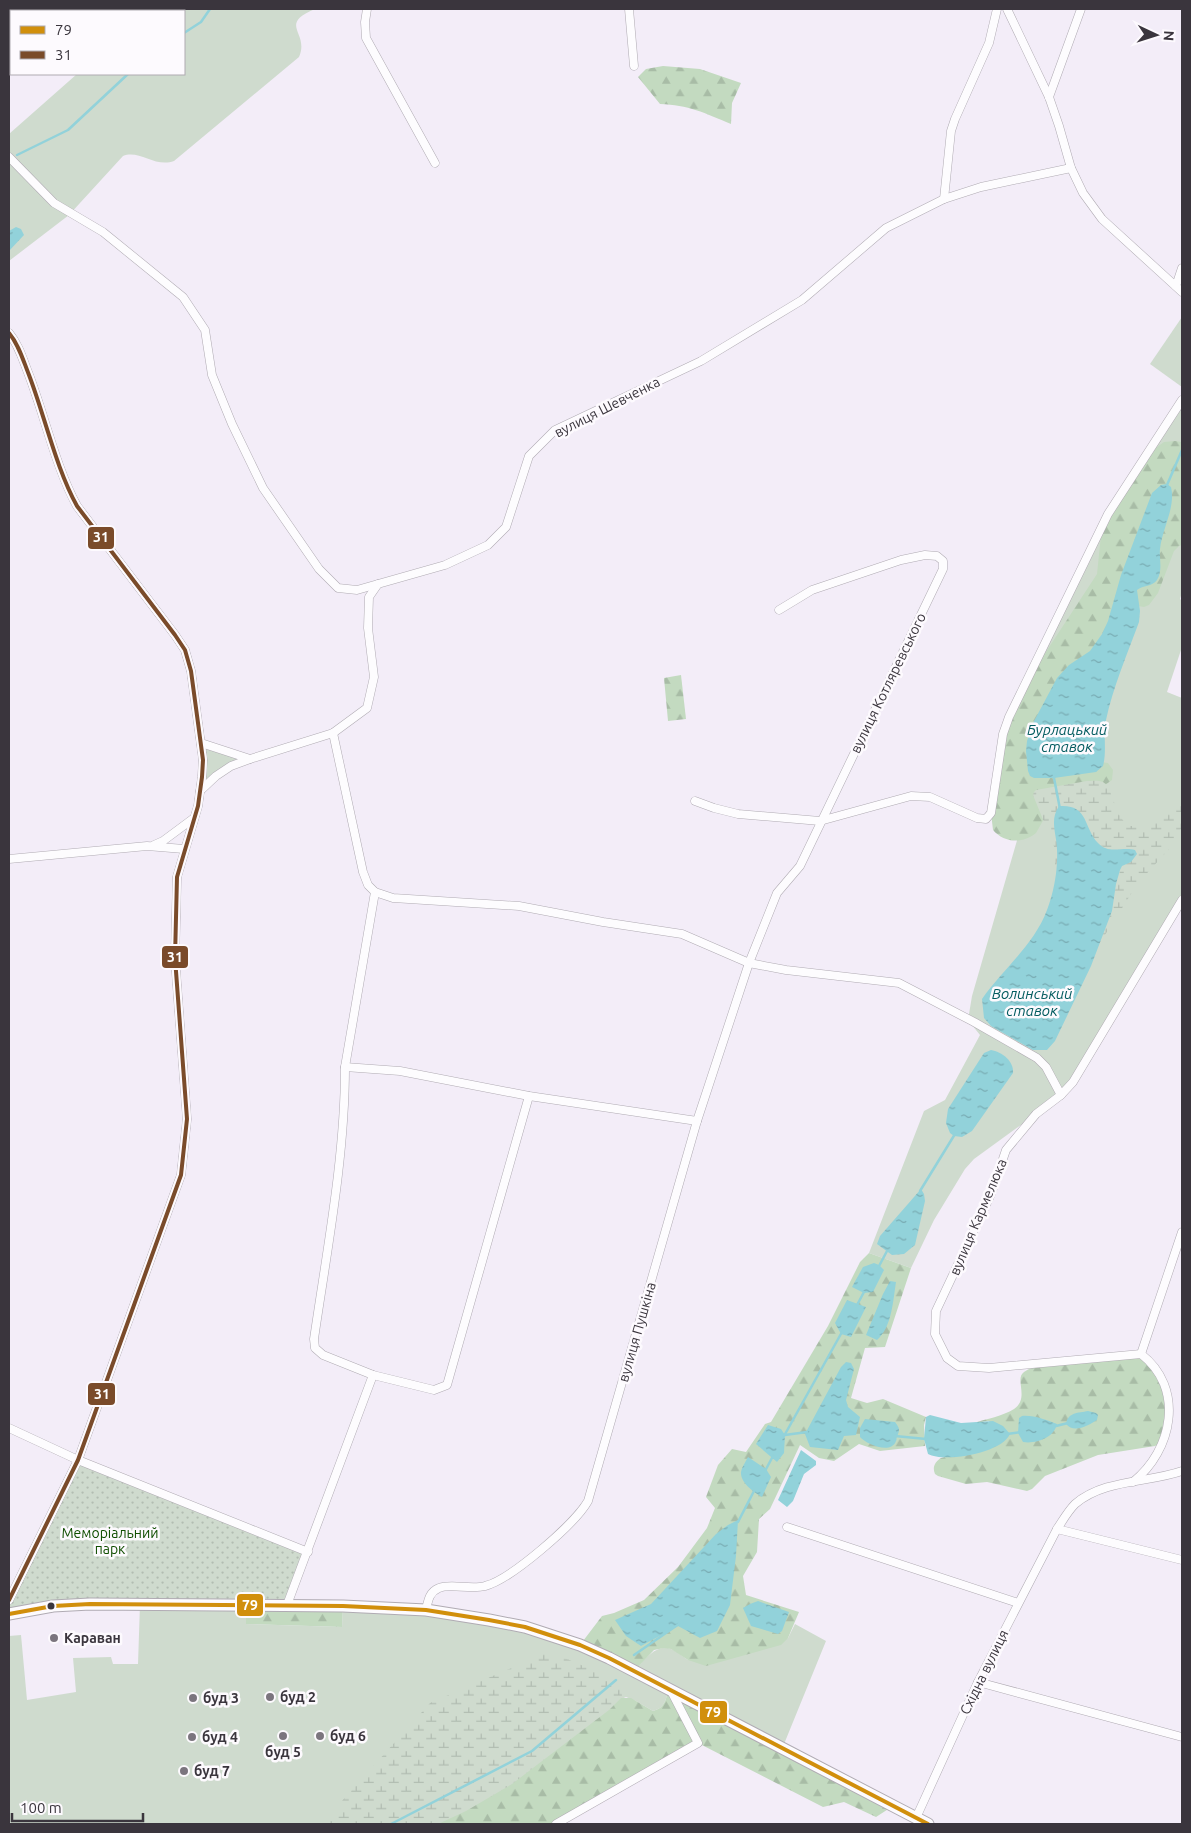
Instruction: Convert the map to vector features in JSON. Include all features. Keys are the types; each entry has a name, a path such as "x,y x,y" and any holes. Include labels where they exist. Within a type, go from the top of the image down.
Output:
{"main road":[{"path":"9,1614 53,1606 90,1604 287,1605 426,1610 509,1623 542,1632 602,1655 669,1688 928,1824"}],"street":[{"path":"367,9 365,22 366,38 435,163"},
{"path":"629,9 634,66"},
{"path":"944,199 951,132 989,43 997,9"},
{"path":"1006,9 1050,98 1071,168 1084,192 1102,219 1179,289"},
{"path":"1050,98 1081,9"},
{"name":"вулиця Шевченка","path":"9,157 54,203 103,232 183,297 204,330 212,375 232,424 263,488 319,569 338,588 357,590 445,566 488,545 506,528 529,456 556,430 701,361 802,300 886,228 944,199 980,187 1071,168"},
{"path":"1179,289 1182,268"},
{"path":"9,333 18,348 37,396 66,484 77,506 176,635 185,650 191,671 203,768 194,818 177,877 175,958 187,1119 181,1175 78,1460 9,1600"},
{"path":"695,801 738,814 820,821 911,796 930,797 977,818 986,819 991,813 1003,734 1009,717 1105,519 1182,400"},
{"name":"вулиця Котляревського","path":"749,963 778,893 800,866 820,821 944,569 943,561 937,556 926,554 901,560 812,590 778,610"},
{"path":"200,791 224,771 250,759 333,733 367,708 374,677 368,628 369,597 378,584"},
{"path":"333,733 363,872 368,885 374,892 393,898 519,906 603,922 682,934 749,963 786,970 899,983 974,1022 1037,1058 1046,1067 1061,1095"},
{"path":"201,743 250,759"},
{"path":"152,846 163,841 194,818"},
{"path":"9,859 152,846 184,849"},
{"path":"374,892 345,1066 345,1091 334,1208 314,1339 315,1348 323,1355 373,1375 434,1390 447,1385 529,1096"},
{"name":"вулиця Кармелюка","path":"1141,1354 989,1368 958,1366 947,1358 935,1334 936,1311 991,1194 1006,1150 1036,1114 1061,1095 1073,1082 1182,900"},
{"name":"вулиця Пушкіна","path":"426,1610 428,1599 437,1588 477,1588 504,1578 572,1522 588,1501 698,1121 749,963"},
{"path":"345,1066 400,1071 529,1096 698,1121"},
{"path":"1132,1482 1143,1474 1158,1452 1165,1434 1169,1414 1168,1398 1163,1383 1151,1362 1141,1354 1182,1232"},
{"path":"287,1605 373,1375"},
{"path":"9,1428 78,1460 308,1552"},
{"name":"Східна вулиця","path":"916,1818 978,1682 1057,1529 1069,1511 1093,1492 1110,1486 1182,1472"},
{"path":"788,1527 1018,1603"},
{"path":"1057,1529 1182,1560"},
{"path":"978,1682 1182,1737"},
{"path":"556,1824 698,1743 669,1688"}],"green space":[{"path":"315,9 298,20 296,25 301,41 299,57 174,161 167,163 129,154 123,156 69,215 9,261 9,134 76,75 185,75 185,10 148,10"},
{"path":"663,66 700,69 741,83 732,103 731,124 688,108 660,104 638,77 646,69"},
{"path":"1182,317 1182,387 1150,364"},
{"path":"1182,400 1182,592 1180,599 1182,601 1182,647 1167,692 1182,698 1182,900 1073,1082 1036,1114 974,1159 965,1169 934,1220 911,1268 869,1253 924,1111 945,1100 980,1035 968,1020 972,996 1020,830 1003,734 1102,525"},
{"path":"1164,442 1182,442 1182,545 1174,551 1158,593 1149,605 1144,607 1138,606 1102,634 1095,647 1073,671 1101,762 1108,763 1113,770 1112,780 1105,785 1076,790 1053,803 1036,833 1031,837 1020,840 1003,838 993,830 991,813 1003,734 1040,661 1097,574 1102,525 1147,454"},
{"path":"681,675 686,719 668,721 664,678"},
{"path":"201,743 250,759 231,766 200,791"},
{"path":"1087,781 1101,781 1107,786 1121,817 1130,826 1143,826 1182,799 1182,835 1138,883 1096,949 1112,911 1116,884 1127,849 1113,850 1060,833 1055,878 1055,849 1033,795 1036,790"},
{"path":"869,1253 911,1268 885,1347 865,1348 851,1398 867,1403 883,1399 926,1417 924,1425 925,1446 880,1451 859,1444 834,1461 819,1458 800,1445 770,1509 759,1519 757,1552 743,1576 746,1595 799,1612 788,1638 781,1645 706,1666 688,1660 671,1649 654,1650 635,1670 580,1645 602,1616 644,1600 678,1567 707,1528 715,1508 706,1497 718,1465 732,1449 746,1452 765,1424 771,1422 828,1326 860,1262"},
{"path":"1141,1354 1151,1362 1167,1393 1163,1442 1155,1446 1098,1455 1045,1476 1032,1489 1027,1491 987,1482 966,1484 935,1474 935,1465 941,1458 998,1441 989,1421 974,1423 1005,1414 1019,1405 1022,1394 1020,1379 1024,1372 1033,1367 1063,1361"},
{"name":"Меморіальний парк","path":"78,1460 308,1552 287,1605 90,1604 9,1614 9,1600"},
{"path":"140,1604 246,1605 246,1624 342,1627 343,1606 509,1623 635,1670 660,1648 673,1650 688,1660 788,1638 795,1624 826,1641 782,1749 669,1688 664,1702 657,1710 653,1711 626,1697 342,1824 9,1824 9,1636 21,1635 27,1700 76,1692 73,1658 111,1657 113,1664 138,1664"},
{"path":"246,1605 343,1606 342,1627 246,1624"},
{"path":"546,1653 560,1656 616,1680 621,1684 622,1697 609,1710 512,1784 466,1811 438,1824 310,1824 335,1815 341,1807 342,1801 430,1703"},
{"path":"669,1688 893,1806 876,1817 844,1802 823,1807 698,1743 558,1824 342,1824 619,1698 631,1698 653,1711 657,1710 664,1703"}],"water":[{"path":"16,227 21,229 24,235 9,251 9,231"},
{"name":"Бурлацький ставок","path":"1167,484 1171,487 1172,502 1161,541 1160,572 1155,582 1137,590 1140,611 1139,622 1112,695 1105,726 1103,766 1096,772 1054,778 1034,778 1030,776 1028,771 1026,751 1033,723 1057,678 1069,665 1090,651 1102,634 1108,621 1121,575 1152,493 1161,485"},
{"name":"Волинський ставок","path":"1059,806 1069,806 1081,813 1093,837 1102,847 1107,849 1135,850 1137,854 1131,862 1122,866 1120,870 1112,911 1091,966 1055,1041 1047,1050 1033,1050 991,1026 984,1018 982,999 1026,946 1047,910 1052,896 1056,873 1057,850 1054,817"},
{"path":"991,1050 999,1053 1009,1061 1012,1065 1013,1073 972,1131 962,1137 954,1136 950,1133 946,1123 948,1109 984,1053"},
{"path":"921,1189 925,1201 915,1245 904,1254 892,1255 877,1244 880,1236"},
{"path":"874,1263 884,1270 873,1292 864,1293 852,1287 863,1267"},
{"path":"890,1281 896,1282 891,1313 886,1328 877,1340 866,1335"},
{"path":"847,1300 866,1307 851,1337 841,1334 835,1323"},
{"path":"846,1362 851,1363 854,1369 846,1400 848,1407 860,1417 856,1435 844,1436 838,1450 810,1447 805,1434 841,1367"},
{"path":"1088,1411 1098,1415 1097,1420 1077,1428 1069,1427 1066,1424 1071,1415"},
{"path":"930,1415 961,1423 993,1421 1003,1426 1010,1434 1005,1441 985,1451 959,1457 936,1457 928,1454 924,1439 926,1417"},
{"path":"1022,1416 1044,1419 1057,1424 1052,1433 1044,1439 1023,1442 1018,1433 1019,1418"},
{"path":"865,1419 895,1422 899,1431 893,1445 884,1448 878,1447 863,1440 860,1437 860,1428"},
{"path":"768,1425 781,1429 785,1435 784,1453 777,1462 756,1444"},
{"path":"801,1450 816,1461 816,1465 804,1474 793,1501 787,1507 778,1500"},
{"path":"748,1457 766,1469 771,1477 762,1497 749,1487 741,1476"},
{"path":"738,1520 730,1605 717,1631 700,1638 678,1626 641,1646 626,1636 615,1620 651,1604 716,1534"},
{"path":"758,1601 789,1612 782,1631 778,1634 751,1626 743,1608"}],"waterway":[{"path":"185,32 201,22 210,9"},
{"path":"17,155 68,130 127,75"},
{"path":"1167,485 1182,450"},
{"path":"1055,775 1060,809"},
{"path":"920,1191 955,1134"},
{"path":"878,1268 887,1251"},
{"path":"857,1305 864,1292"},
{"path":"784,1436 842,1332"},
{"path":"1056,1426 1068,1423"},
{"path":"785,1435 807,1432"},
{"path":"1007,1434 1021,1432"},
{"path":"895,1436 926,1439"},
{"path":"765,1471 773,1456"},
{"path":"738,1522 754,1491"},
{"path":"634,1655 679,1624"},
{"path":"391,1824 532,1751 616,1680"}],"transit line":[{"name":"31","path":"9,333 23,358 57,459 77,506 185,650 191,671 203,760 198,806 177,877 175,958 187,1119 181,1175 78,1460 9,1600"},
{"name":"79","path":"9,1614 53,1606 90,1604 343,1606 426,1610 525,1627 580,1645 609,1658 928,1824"}],"place":[{"name":"Караван","path":"54,1638"},
{"name":"буд 2","path":"270,1697"},
{"name":"буд 3","path":"193,1698"},
{"name":"буд 5","path":"283,1736"},
{"name":"буд 6","path":"320,1736"},
{"name":"буд 4","path":"192,1737"},
{"name":"буд 7","path":"184,1771"}]}
